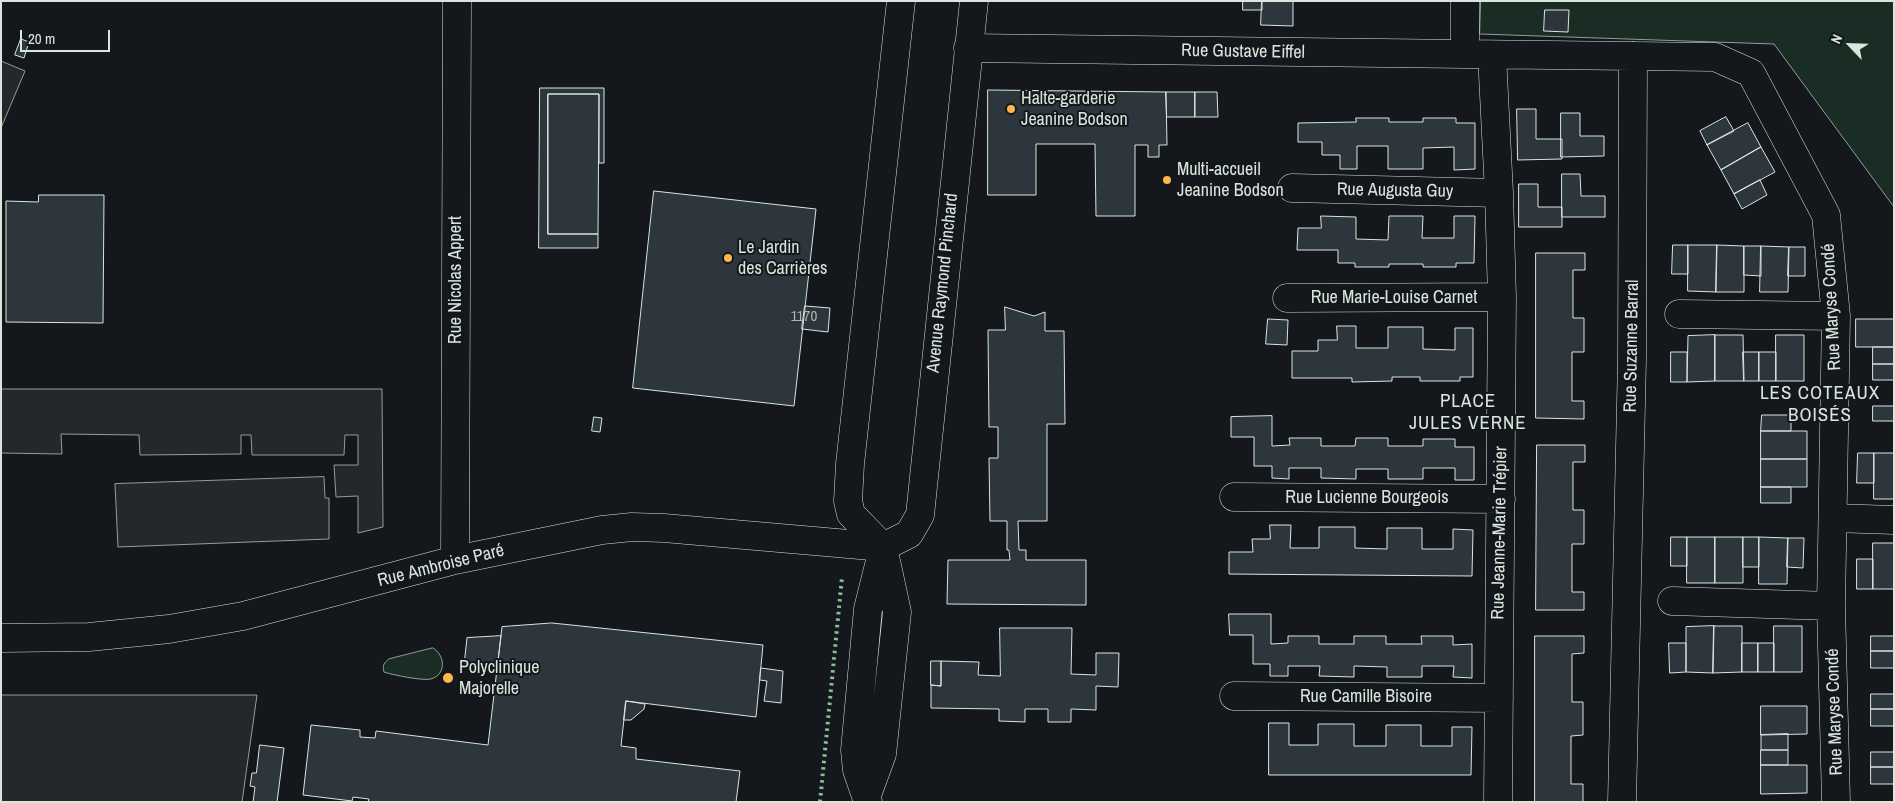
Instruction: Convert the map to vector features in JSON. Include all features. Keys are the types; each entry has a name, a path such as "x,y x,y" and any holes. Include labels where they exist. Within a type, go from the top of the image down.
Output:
{"street":[{"name":"Rue Nicolas Appert","path":"455,560 457,1"},
{"path":"867,798 857,770 854,750 868,609 883,547 851,514 848,501 850,464 901,1"},
{"name":"Avenue Raymond Pinchard","path":"883,547 909,534 920,516 974,1"},
{"path":"1465,1 1479,54 1633,56"},
{"name":"Rue Gustave Eiffel","path":"968,48 1479,54"},
{"name":"Rue Jeanne-Marie Trépier","path":"1479,54 1499,193 1502,297 1498,802"},
{"name":"Rue Maryse Condé","path":"1633,56 1715,57 1751,73 1826,215 1836,316 1832,606 1836,802"},
{"name":"Rue Suzanne Barral","path":"1622,802 1632,369 1633,56"},
{"name":"Rue Augusta Guy","path":"1292,188 1499,193"},
{"name":"Rue Marie-Louise Carnet","path":"1287,298 1502,297"},
{"path":"1679,314 1836,316"},
{"name":"Rue Lucienne Bourgeois","path":"1234,498 1501,499"},
{"path":"1834,518 1894,520"},
{"name":"Rue Ambroise Paré","path":"1,638 90,636 169,629 244,616 455,560 602,530 632,527 775,536 883,547"},
{"path":"1672,602 1832,606"},
{"name":"Rue Camille Bisoire","path":"1234,696 1499,698"}],"green space":[{"path":"1481,1 1894,1 1894,207 1774,44 1480,34"},
{"path":"433,648 440,655 443,664 440,673 436,677 422,679 384,672 384,664 389,659"}],"shaded area":[{"path":"1,61 25,71 1,128"},
{"path":"1,389 382,389 383,527 358,533 358,496 336,497 334,465 358,465 358,435 345,435 344,455 252,455 251,435 241,435 241,454 140,455 139,435 61,434 62,454 1,453"},
{"path":"324,477 325,498 329,498 329,539 118,547 115,484"},
{"path":"1,695 257,695 242,802 1,802"}],"building":[{"path":"1243,1 1262,1 1262,10 1243,10"},
{"path":"1262,1 1293,1 1293,26 1261,25"},
{"path":"1545,10 1569,10 1568,32 1544,31"},
{"path":"21,39 29,42 24,58 15,55"},
{"path":"540,88 604,88 604,163 599,163 599,94 548,94 548,234 598,234 598,248 539,248"},
{"path":"988,90 1166,92 1167,145 1159,145 1159,157 1148,157 1148,145 1135,145 1135,216 1096,216 1095,144 1036,144 1036,195 988,195"},
{"path":"1166,92 1195,92 1195,117 1167,117"},
{"path":"1195,92 1217,92 1218,117 1195,117"},
{"path":"548,94 599,94 598,234 548,234"},
{"path":"1517,109 1536,109 1536,139 1562,139 1562,159 1518,160"},
{"path":"1561,113 1580,113 1580,136 1604,136 1604,156 1561,157"},
{"path":"1726,117 1734,131 1707,145 1700,131"},
{"path":"1356,118 1389,118 1389,122 1423,122 1423,118 1456,118 1456,123 1475,123 1475,169 1454,170 1454,147 1423,148 1423,169 1388,169 1388,146 1357,146 1357,169 1340,169 1340,155 1322,155 1322,142 1298,142 1298,123 1356,122"},
{"path":"1748,123 1761,147 1721,170 1707,145"},
{"path":"1761,147 1775,172 1734,194 1721,170"},
{"path":"1562,174 1580,174 1581,196 1605,196 1605,217 1562,217"},
{"path":"1760,180 1767,195 1742,209 1734,194"},
{"path":"1519,184 1538,184 1538,207 1562,207 1562,227 1519,227"},
{"name":"Le Jardin des Carrières","path":"654,191 816,209 794,406 633,388"},
{"path":"39,195 104,195 103,323 6,322 6,201 38,202"},
{"path":"1321,216 1356,217 1356,239 1388,240 1389,216 1423,216 1422,238 1454,238 1454,216 1475,216 1474,263 1456,263 1456,267 1423,267 1423,264 1389,264 1389,267 1355,267 1355,263 1338,263 1338,250 1297,250 1298,228 1321,228"},
{"path":"1673,245 1688,245 1688,274 1672,274"},
{"path":"1688,245 1717,245 1716,292 1688,291"},
{"path":"1717,245 1744,246 1744,292 1716,292"},
{"path":"1744,246 1761,246 1761,276 1744,275"},
{"path":"1761,246 1789,247 1788,292 1760,292"},
{"path":"1789,247 1805,247 1805,276 1788,276"},
{"path":"1536,253 1585,253 1585,270 1573,270 1573,318 1584,318 1584,352 1572,352 1572,401 1584,401 1584,419 1536,418"},
{"path":"805,306 830,308 828,332 802,329"},
{"path":"1005,307 1034,316 1045,312 1045,331 1064,331 1065,424 1047,424 1047,521 1018,521 1019,550 1026,550 1026,560 1086,560 1086,605 947,604 948,560 1010,560 1009,550 1007,550 1007,521 990,521 989,458 998,458 998,427 989,427 988,330 1005,330"},
{"path":"1268,319 1288,320 1287,345 1266,344"},
{"path":"1856,319 1894,319 1894,347 1856,347"},
{"path":"1337,326 1356,326 1356,348 1388,348 1388,327 1423,327 1423,349 1455,350 1455,328 1473,328 1473,377 1460,377 1460,381 1420,381 1420,377 1392,377 1392,381 1352,382 1352,378 1292,378 1292,351 1318,351 1318,340 1337,340"},
{"path":"1715,335 1715,381 1687,382 1688,336"},
{"path":"1715,335 1743,335 1744,381 1715,381"},
{"path":"1776,335 1804,335 1804,381 1776,381"},
{"path":"1873,347 1894,347 1894,364 1873,364"},
{"path":"1671,352 1687,352 1687,382 1671,382"},
{"path":"1743,352 1759,352 1759,381 1744,381"},
{"path":"1759,352 1776,352 1776,381 1759,381"},
{"path":"1873,364 1894,364 1894,380 1873,380"},
{"path":"1873,406 1894,406 1894,421 1873,421"},
{"path":"1762,415 1791,415 1791,431 1761,431"},
{"path":"1272,416 1272,446 1290,445 1289,438 1321,438 1321,446 1355,446 1356,438 1388,438 1388,446 1423,446 1423,439 1455,439 1455,447 1474,447 1474,480 1455,480 1455,468 1423,468 1423,479 1388,479 1388,469 1356,469 1356,479 1321,478 1321,468 1289,468 1289,479 1272,478 1272,466 1254,466 1254,437 1231,437 1231,417"},
{"path":"594,417 602,418 600,432 592,431"},
{"path":"1761,431 1807,431 1807,459 1761,459"},
{"path":"1537,445 1585,445 1585,462 1573,462 1573,510 1584,510 1584,544 1572,544 1572,592 1584,592 1584,610 1536,610"},
{"path":"1858,453 1874,453 1874,483 1857,483"},
{"path":"1874,453 1894,453 1894,499 1874,499"},
{"path":"1761,459 1807,459 1807,487 1761,487"},
{"path":"1761,487 1791,487 1791,503 1761,503"},
{"path":"1270,525 1291,525 1290,548 1319,548 1319,527 1355,527 1355,548 1387,549 1387,528 1422,528 1422,549 1453,549 1453,529 1473,530 1472,576 1229,574 1229,552 1253,552 1252,539 1270,539"},
{"path":"1671,537 1687,537 1687,566 1671,566"},
{"path":"1687,537 1715,537 1715,583 1687,583"},
{"path":"1715,537 1743,537 1743,583 1715,583"},
{"path":"1743,537 1759,537 1759,567 1743,567"},
{"path":"1759,537 1788,538 1787,584 1759,584"},
{"path":"1788,538 1804,538 1803,568 1787,567"},
{"path":"1873,543 1894,543 1894,589 1873,589"},
{"path":"1857,559 1873,559 1873,589 1857,589"},
{"path":"1229,614 1271,614 1271,644 1288,643 1288,636 1319,636 1319,644 1354,644 1354,636 1386,636 1386,644 1422,644 1421,636 1453,636 1453,645 1472,644 1472,678 1453,677 1454,666 1422,666 1422,677 1387,677 1387,667 1354,666 1354,677 1319,676 1320,666 1288,666 1288,676 1270,676 1270,664 1253,664 1253,635 1230,635"},
{"path":"552,623 763,645 756,717 626,701 621,746 636,748 636,759 740,771 736,802 368,802 369,799 353,797 352,801 303,795 311,725 360,730 360,737 375,738 376,731 488,745 502,627"},
{"path":"1714,626 1742,626 1742,672 1713,673"},
{"path":"1714,626 1713,673 1686,672 1686,627"},
{"path":"1774,626 1802,626 1802,672 1774,672"},
{"path":"1000,628 1072,628 1071,674 1096,675 1096,653 1119,653 1118,687 1096,686 1096,710 1071,709 1071,722 1048,722 1048,709 1025,709 1025,722 999,721 999,709 931,708 931,685 941,686 941,661 979,662 978,675 1000,676"},
{"path":"501,636 497,669 464,665 467,638"},
{"path":"1535,636 1584,636 1584,653 1572,654 1572,702 1583,702 1583,735 1571,736 1571,784 1583,784 1583,802 1535,802"},
{"path":"1871,636 1894,636 1894,651 1871,651"},
{"path":"1669,643 1686,643 1686,672 1670,673"},
{"path":"1742,643 1758,643 1758,672 1742,672"},
{"path":"1758,643 1774,643 1774,672 1758,672"},
{"path":"1871,651 1894,651 1894,668 1871,668"},
{"path":"931,661 941,661 941,686 931,685"},
{"path":"761,668 783,671 781,703 764,701 767,681 760,680"},
{"path":"1871,694 1894,694 1894,709 1871,709"},
{"path":"626,701 645,704 644,709 631,720 624,720"},
{"path":"1761,706 1807,706 1807,734 1761,735"},
{"path":"1871,709 1894,709 1894,726 1871,726"},
{"path":"1269,723 1289,723 1289,745 1318,745 1318,724 1354,724 1354,746 1386,746 1386,725 1421,725 1421,746 1452,746 1452,727 1472,727 1471,775 1269,775"},
{"path":"1788,734 1788,750 1761,750 1761,735"},
{"path":"260,745 284,748 277,802 253,802 255,787 250,786 252,773 256,773"},
{"path":"1761,750 1788,750 1788,765 1761,765"},
{"path":"1871,752 1894,752 1894,767 1871,767"},
{"path":"1761,765 1807,765 1807,793 1761,794"},
{"path":"1871,767 1894,767 1894,784 1871,784"}],"hedge":[{"path":"820,802 842,577"}],"place":[{"name":"Halte-garderie Jeanine Bodson","path":"1011,109"},
{"name":"Multi-accueil Jeanine Bodson","path":"1167,180"},
{"name":"Le Jardin des Carrières","path":"728,258"},
{"name":"Polyclinique Majorelle","path":"448,678"}],"district":[{"name":"LES COTEAUX BOISÉS","path":"1820,405"},
{"name":"PLACE JULES VERNE","path":"1468,413"}]}
